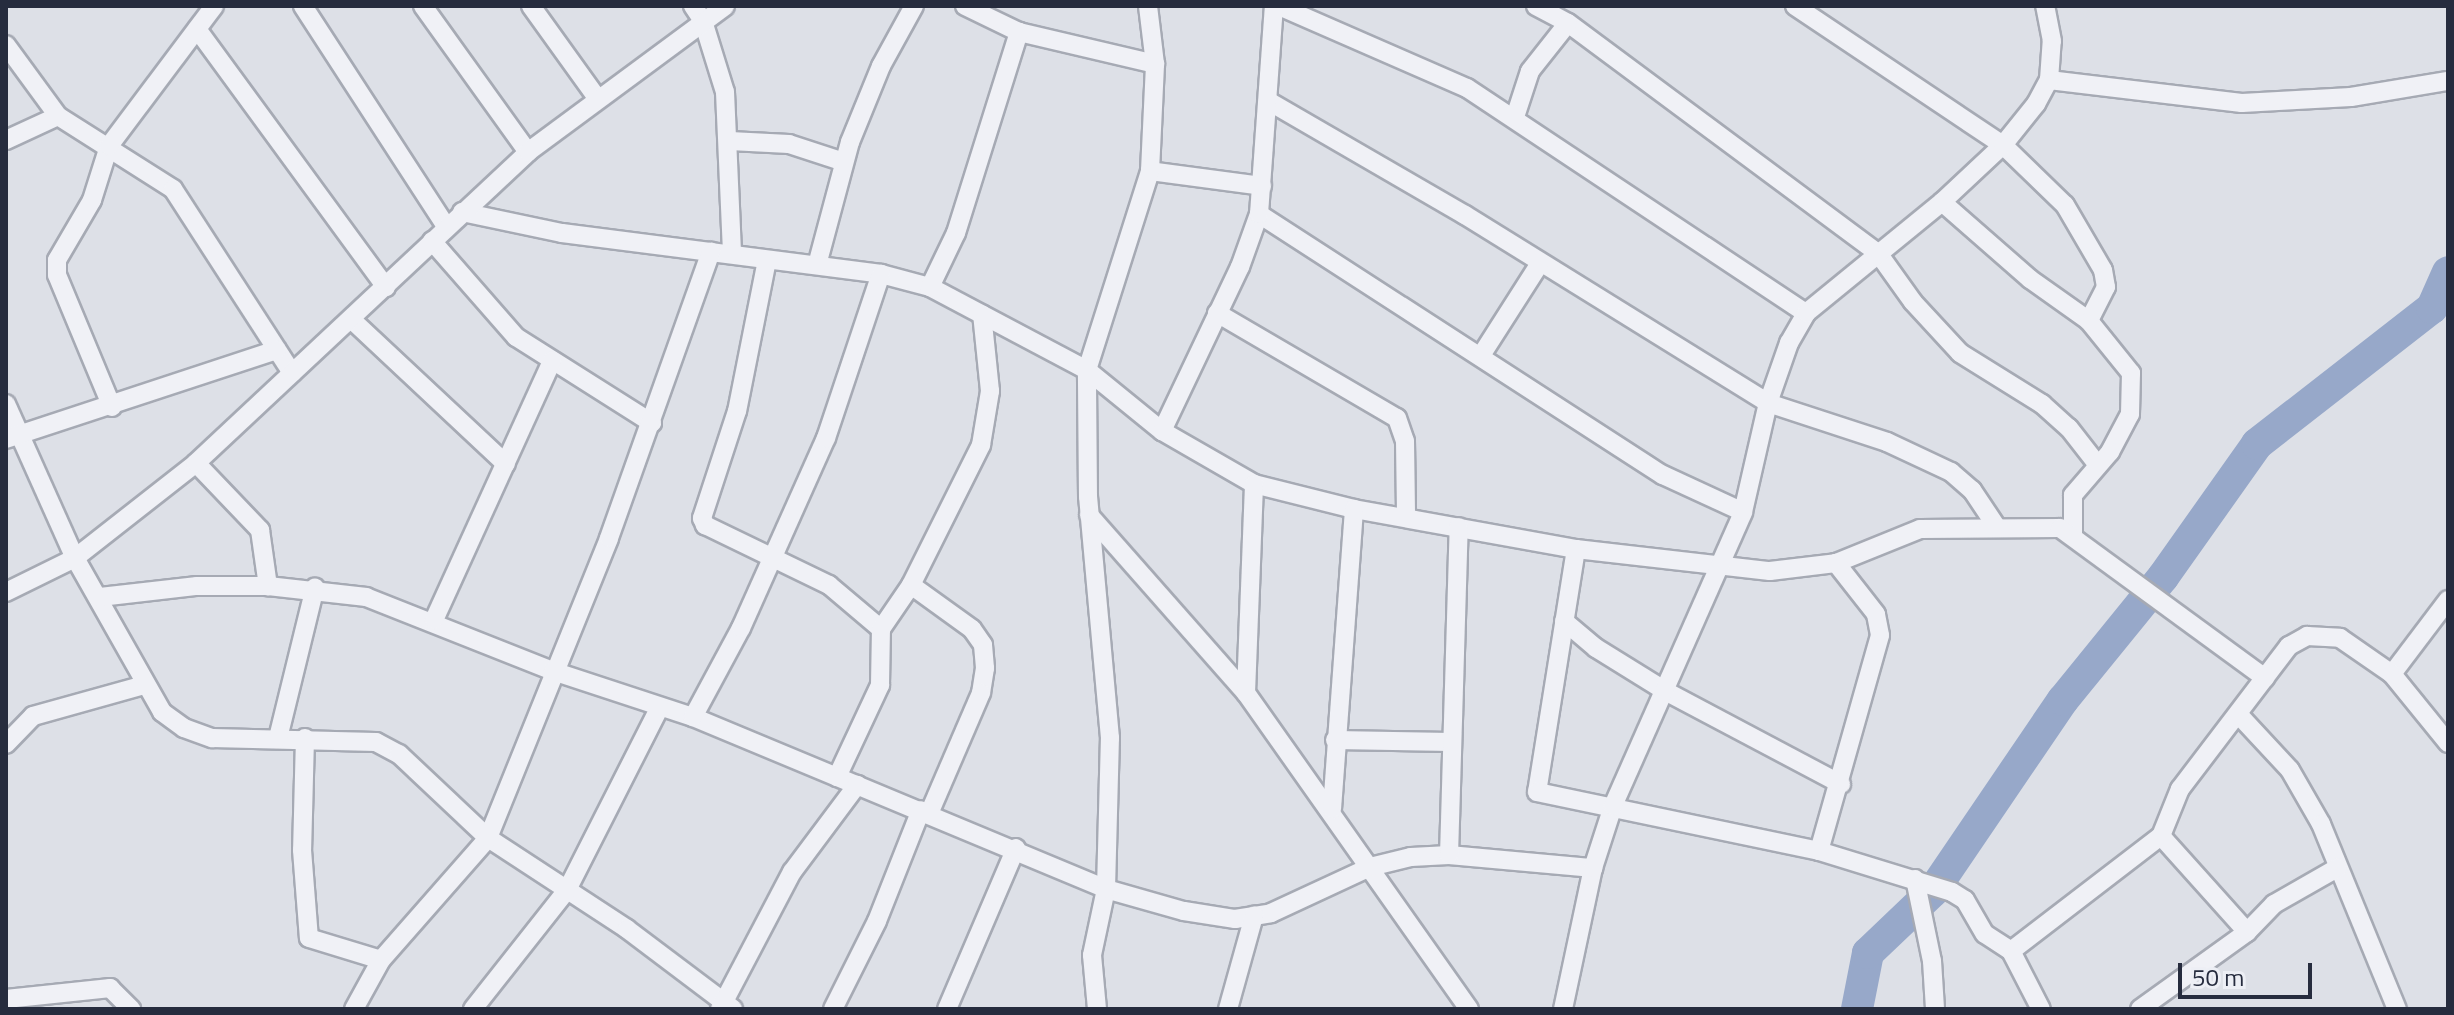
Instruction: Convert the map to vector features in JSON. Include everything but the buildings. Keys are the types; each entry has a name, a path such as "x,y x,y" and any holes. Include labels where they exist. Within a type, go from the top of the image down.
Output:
{"street":[{"path":"112,407 57,275 62,247 92,200 109,146 214,6"},
{"path":"303,6 446,226"},
{"path":"423,6 528,152"},
{"path":"531,6 597,98"},
{"path":"6,592 75,558 196,463 528,152 698,13 725,6"},
{"path":"817,265 844,162 881,66 914,6"},
{"path":"965,6 1019,32 1155,64"},
{"path":"1097,1009 1092,955 1106,889 1110,738 1089,515 1087,370 1150,171 1155,64 1148,6"},
{"path":"1162,431 1259,214 1277,6 1467,88 1806,313"},
{"path":"1536,6 1568,23 1878,253 1913,302 1960,353 2042,404 2069,428 2097,464"},
{"path":"1795,6 2003,145 2065,205 2090,241 2106,287 2089,321"},
{"path":"1563,1009 1593,868 1613,806 1667,692 1743,512 1768,403 1789,343 1806,313 1942,202 2003,145 2049,80 2052,41 2045,6"},
{"path":"698,13 725,92 730,141 732,254"},
{"path":"1515,117 1530,71 1568,23"},
{"path":"197,29 386,287"},
{"path":"930,287 956,233 1019,32"},
{"path":"6,45 58,116 173,189 292,373"},
{"path":"2049,80 2242,103 2351,97 2448,81"},
{"path":"1270,102 1465,215 1539,265 1768,403 1887,442 1951,472 1972,490 1996,526"},
{"path":"6,140 58,116"},
{"path":"730,141 789,144 844,162"},
{"path":"1150,171 1262,186"},
{"path":"1942,202 2030,279 2089,321 2131,373 2133,392 2130,414 2110,452 2073,495 2073,535"},
{"path":"462,212 562,233 881,274 930,287 1087,370 1162,431 1254,484 1354,509 1576,549 1721,569 1770,571 1836,563 1920,529 2045,524 2073,535 2265,678"},
{"path":"1259,214 1482,354 1663,475 1743,512"},
{"path":"432,241 516,337 652,423"},
{"path":"354,1009 381,960 488,838 652,423 711,252"},
{"path":"767,260 737,411 702,518 705,525 829,585 881,629"},
{"path":"1482,354 1539,265"},
{"path":"693,717 741,628 826,438 881,274"},
{"path":"1217,313 1397,418 1405,441 1406,517"},
{"path":"837,777 880,685 881,629 911,585 981,445 990,391 982,314"},
{"path":"351,319 506,464"},
{"path":"14,437 277,350"},
{"path":"434,620 552,361"},
{"path":"6,404 14,437 75,558 100,597 144,685 162,712 184,728 212,738 376,742 399,754 488,838 567,890 726,1007 792,872 857,785"},
{"path":"196,463 260,530 268,586"},
{"path":"1246,693 1254,484"},
{"path":"1332,809 1354,509"},
{"path":"1089,515 1246,693 1332,809 1469,1009"},
{"path":"1449,855 1459,527"},
{"path":"1576,549 1537,792 1819,851 1915,879 1965,900 1985,934 2011,951 2041,1009"},
{"path":"1819,851 1841,784 1880,635 1876,614 1836,563"},
{"path":"833,1009 877,921 981,693 985,668 983,645 972,629 911,585"},
{"path":"100,597 197,586 315,587 366,597 434,620 553,671 693,717 1016,848 1106,889 1184,911 1235,919 1271,913 1370,867 1449,855 1593,868"},
{"path":"278,738 315,587"},
{"path":"2392,674 2448,600"},
{"path":"1564,621 1596,648 1667,692 1841,784"},
{"path":"2011,951 2161,836 2180,789 2289,646 2307,636 2340,638 2392,674 2445,734"},
{"path":"6,744 33,716 144,685"},
{"path":"473,1009 567,890 660,707"},
{"path":"2238,714 2290,770 2321,824 2397,1009"},
{"path":"305,738 302,850 310,910 308,936 381,960"},
{"path":"1335,740 1451,742"},
{"path":"2161,836 2247,932"},
{"path":"947,1009 1016,848"},
{"path":"2140,1009 2247,932 2274,904 2337,868"},
{"path":"1915,879 1932,961 1935,1009"},
{"path":"1228,1009 1254,916"},
{"path":"6,999 110,988 131,1009"}],"waterway":[{"path":"1857,1009 1868,953 1933,891 2063,700 2163,577 2257,444 2432,308 2448,272"}]}
